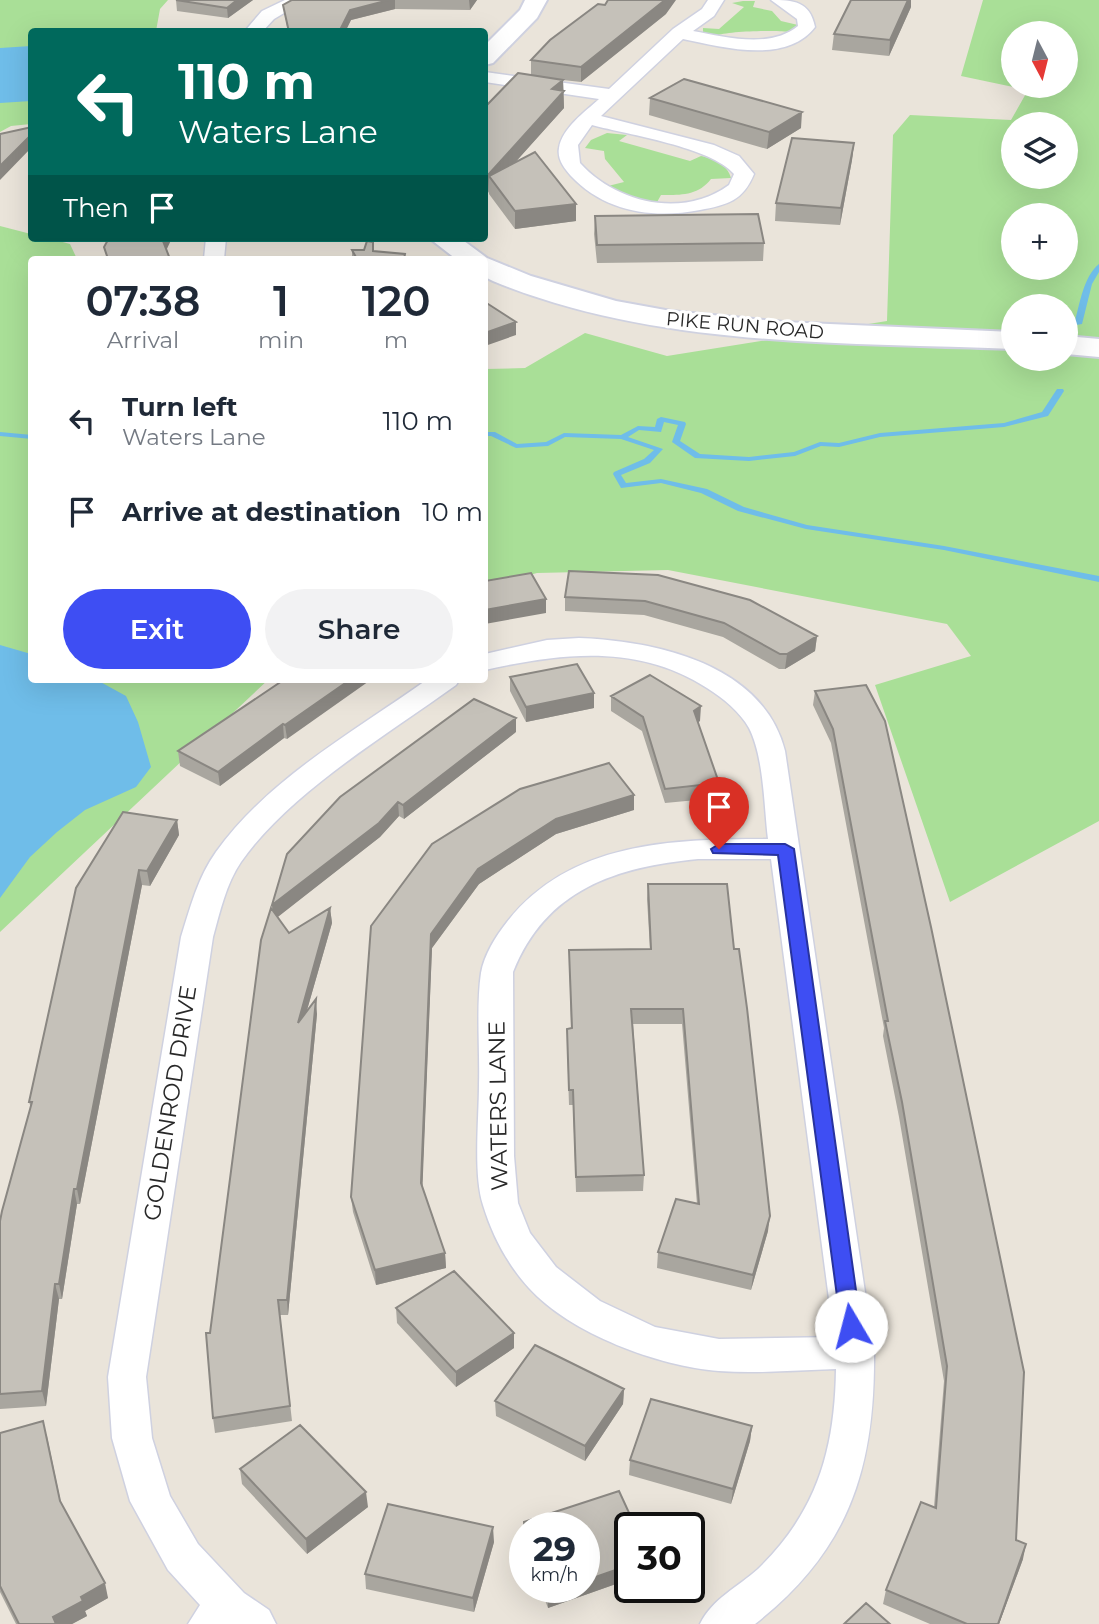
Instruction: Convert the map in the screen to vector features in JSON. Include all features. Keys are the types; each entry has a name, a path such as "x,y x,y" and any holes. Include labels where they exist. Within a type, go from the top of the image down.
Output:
{"street":[{"path":"256,28 268,15 298,0"},
{"path":"488,55 529,13 536,0"},
{"path":"589,118 707,149 732,160 744,174 738,188 726,196 706,203 673,208 642,208 616,200 596,188 571,165 568,158 569,142 589,118 679,33 708,12 716,0"},
{"path":"679,33 751,44 794,38 807,27 805,17 786,2 779,0"},
{"path":"488,77 612,95"},
{"path":"448,242 469,256"},
{"name":"PIKE RUN ROAD","path":"490,274 629,313 688,323 751,329 1001,340"},
{"path":"1078,346 1099,348"},
{"path":"488,661 545,648 594,646 639,652 682,663 719,682 743,702 762,726 771,751 855,1353 856,1404 850,1448 841,1483 817,1527 779,1576 722,1624"},
{"name":"GOLDENROD DRIVE","path":"231,1619 183,1558 151,1501 132,1438 127,1377 197,937 211,894 227,859 258,822 294,788 440,683"},
{"name":"WATERS LANE","path":"785,849 698,849 626,860 560,888 532,912 509,942 496,972 496,1156 500,1203 515,1240 542,1278 587,1312 649,1342 719,1355 855,1353"}],"green space":[{"path":"0,0 168,0 160,9 157,28 28,28 28,124 11,126 0,132"},
{"path":"983,0 1099,0 1099,821 950,902 875,685 971,656 947,624 668,570 537,573 488,586 488,369 525,368 585,333 667,356 887,321 893,135 910,115 1001,120 1001,189 1078,189 1078,112 1016,112 1023,98 1078,98 1078,21 1001,21 1001,84 961,76"},
{"path":"755,1 753,7 772,11 781,21 798,25 788,32 751,31 716,36 703,32 703,28 719,29 744,7 732,3"},
{"path":"607,133 627,135 619,141 690,161 701,156 711,159 724,166 731,178 711,179 694,192 661,195 656,204 628,198 608,186 624,182 605,159 604,151 585,148 591,140"},
{"path":"0,226 28,233 28,242 70,244 76,256 28,256 28,683 265,683 0,932"}],"water":[{"path":"28,46 28,101 0,103 0,48"},
{"path":"0,645 28,653 28,683 102,683 126,696 138,722 151,767 136,787 85,810 57,832 30,857 0,898"}],"building":[{"path":"176,0 237,0 227,8"},
{"path":"292,0 389,0 350,10 341,28 288,28 283,5"},
{"path":"608,0 665,0 581,67 531,60 550,40 598,4 605,5"},
{"path":"851,0 908,0 890,40 834,34"},
{"path":"518,73 563,80 552,89 564,91 488,175 488,104"},
{"path":"684,79 802,112 769,132 650,98"},
{"path":"28,128 28,138 0,166 0,134"},
{"path":"792,138 854,143 841,208 776,203"},
{"path":"535,152 576,204 515,211 489,176"},
{"path":"758,214 764,243 597,245 595,216"},
{"path":"107,242 163,242 169,256 107,256 104,247"},
{"path":"367,242 373,242 373,251 405,254 355,256 352,250 364,250"},
{"path":"488,304 516,322 488,332"},
{"path":"569,571 658,575 750,600 817,636 787,654 780,654 724,623 645,601 565,597"},
{"path":"531,573 546,599 488,609 488,580"},
{"path":"577,664 594,693 526,707 510,677"},
{"path":"650,675 701,706 694,711 719,783 665,789 643,717 611,696"},
{"path":"279,683 345,683 218,772 178,751"},
{"path":"866,685 885,721 1024,1372 1016,1540 1026,1544 998,1624 967,1624 886,1590 921,1502 936,1508 947,1366 902,1102 885,1021 888,1021 833,729 815,691"},
{"path":"474,699 516,718 403,805 398,802 379,823 272,905 287,854 340,797"},
{"path":"609,763 634,795 556,819 478,869 431,934 421,1183 445,1253 375,1270 351,1197 371,926 432,844 520,789"},
{"path":"123,812 177,820 147,871 139,870 77,1189 74,1189 59,1284 55,1284 42,1391 0,1394 2,1211 32,1102 29,1102 76,888"},
{"path":"648,884 727,884 734,949 739,949 747,1008 770,1216 753,1275 658,1252 676,1199 699,1204 683,1009 631,1009 644,1175 576,1177 573,1090 569,1090 567,1029 572,1028 569,950 651,949"},
{"path":"271,908 289,933 330,908 298,1023 316,999 287,1300 278,1300 290,1406 213,1418 206,1333 210,1333 261,940"},
{"path":"454,1271 514,1333 456,1372 396,1308"},
{"path":"535,1345 624,1389 585,1446 495,1401"},
{"path":"651,1399 752,1426 733,1489 630,1460"},
{"path":"43,1421 60,1501 105,1583 81,1597 83,1601 53,1617 56,1624 19,1624 0,1586 0,1433"},
{"path":"300,1425 366,1492 306,1539 240,1469"},
{"path":"619,1491 629,1512 614,1512 614,1571 600,1575 600,1512 555,1512"},
{"path":"388,1504 493,1527 473,1598 365,1574"},
{"path":"866,1603 890,1624 844,1624"}],"waterway":[{"path":"1078,324 1089,284 1099,266"},
{"path":"622,437 638,428 658,430 661,419 682,424 676,442 698,456 749,459 795,454 820,444 839,445 880,435 1004,425 1045,414 1060,391"},
{"path":"0,434 28,437"},
{"path":"488,434 516,446 548,444 564,435 622,437"},
{"path":"622,437 659,449 647,461 617,474 624,486 661,481 704,491 741,509 806,527 944,548 1099,579"}],"route":[{"path":"719,849 785,849 851,1326"}]}
